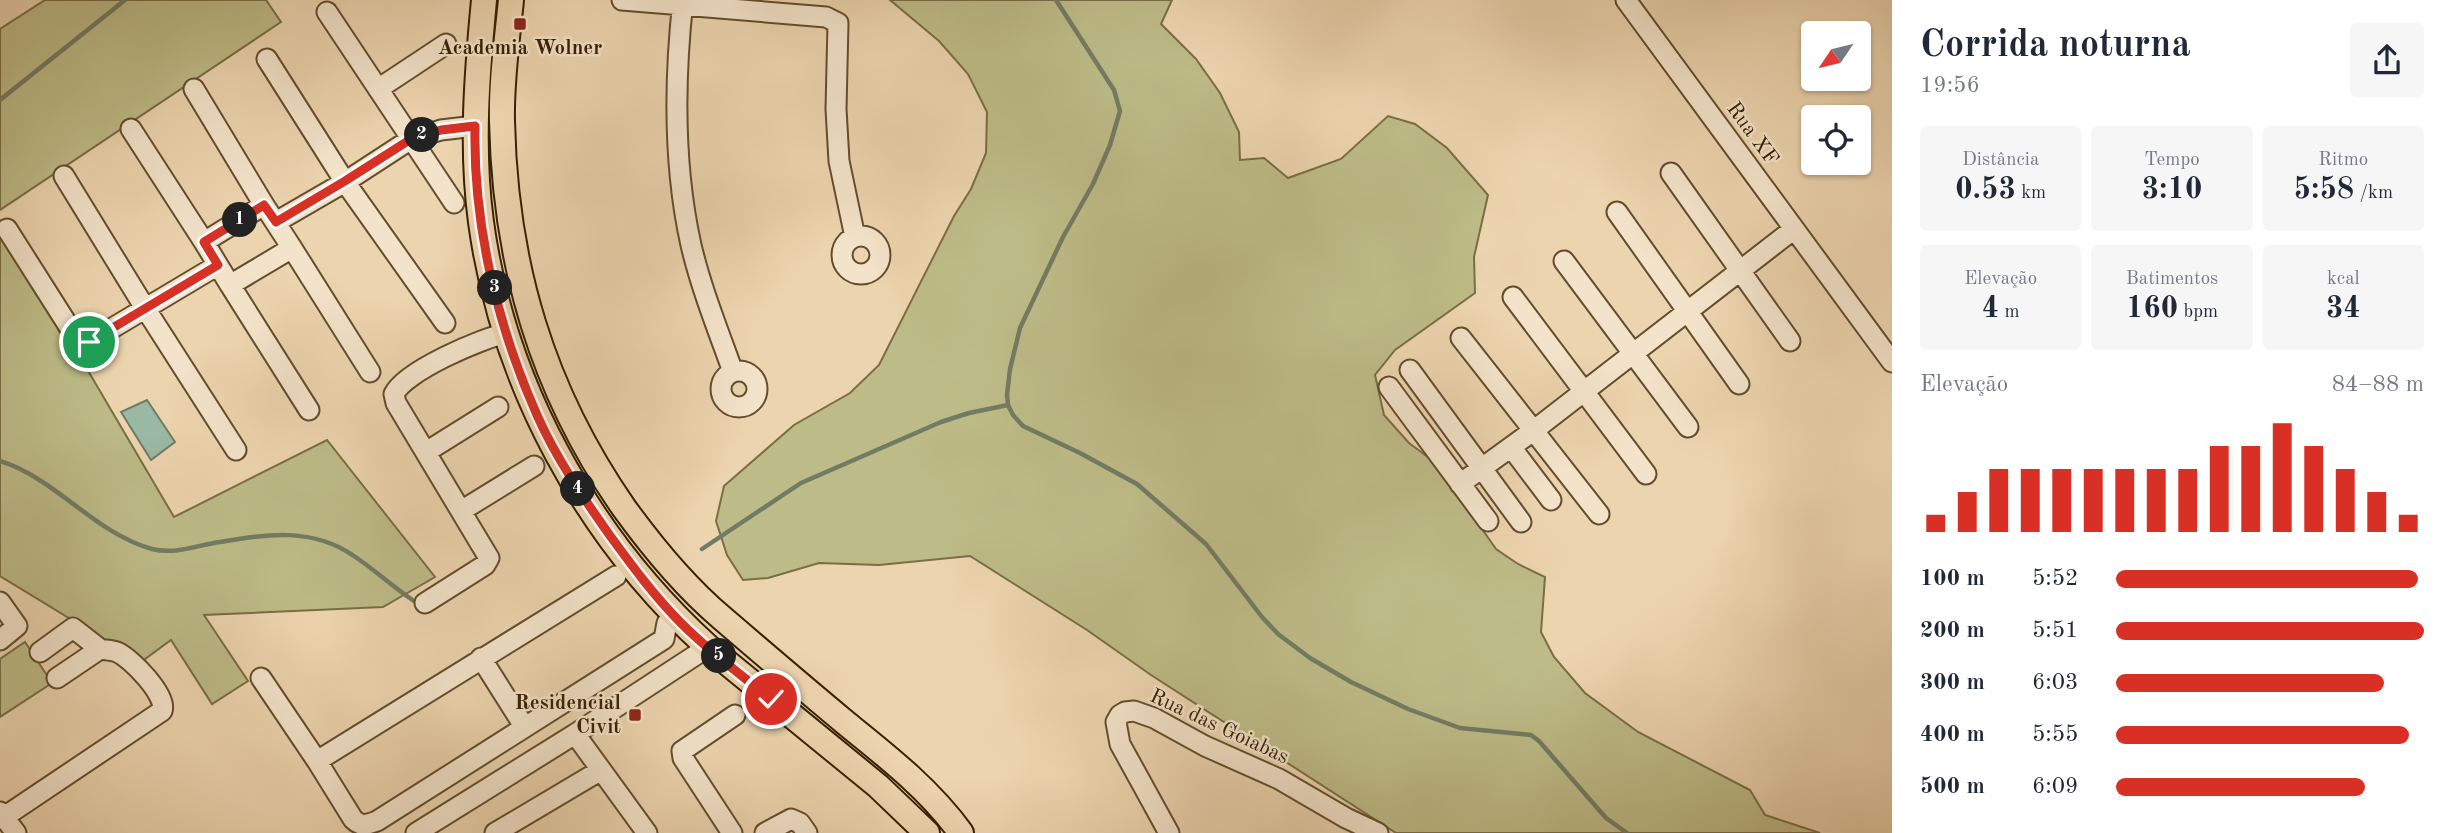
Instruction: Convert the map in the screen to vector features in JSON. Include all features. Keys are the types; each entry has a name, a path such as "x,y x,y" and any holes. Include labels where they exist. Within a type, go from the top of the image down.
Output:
{"main road":[{"path":"484,0 475,126 481,221 491,274 507,333 537,416 564,467 630,564 674,616 708,648 863,773 927,833"},
{"path":"511,0 501,118 512,239 527,305 540,345 552,380 576,430 621,502 679,578 721,617 919,785 937,802 961,833"}],"street":[{"path":"622,0 682,2 826,17 838,23 836,109 839,161 855,237"},
{"name":"Rua XF","path":"1626,0 1892,362"},
{"path":"682,2 676,96 677,150 682,197 698,268 733,372"},
{"path":"327,12 454,203"},
{"path":"378,89 446,44"},
{"path":"267,59 345,181 445,323"},
{"path":"194,89 370,372"},
{"path":"276,222 411,139 441,130 475,126"},
{"path":"131,129 309,410"},
{"path":"1671,173 1790,341"},
{"path":"64,176 236,450"},
{"path":"204,242 264,205"},
{"path":"1617,212 1739,383"},
{"path":"7,229 73,333 81,340 89,342 218,265"},
{"path":"1460,484 1634,354 1794,229"},
{"path":"230,285 292,248"},
{"path":"1564,261 1688,427"},
{"path":"1513,297 1646,474"},
{"path":"425,603 488,562 489,558 396,403 396,390 466,345 507,333"},
{"path":"1461,338 1599,514"},
{"path":"1410,370 1521,522"},
{"path":"1389,387 1488,521"},
{"path":"426,452 498,407"},
{"path":"1511,447 1551,500"},
{"path":"461,511 534,466"},
{"path":"317,761 616,576"},
{"path":"0,602 17,626 0,640"},
{"path":"261,678 353,819 357,824 367,825 664,639 667,623 674,616"},
{"path":"16,833 2,814 162,712 163,701 146,676 118,653 100,649 73,628 40,652"},
{"path":"416,833 708,648"},
{"path":"57,678 100,649"},
{"path":"481,658 524,726"},
{"name":"Rua das Goiabas","path":"1169,833 1120,744 1116,722 1125,712 1134,711 1154,718 1205,746 1279,779 1348,825 1378,833"},
{"path":"732,833 683,758 682,751 735,715"},
{"path":"575,734 646,833"},
{"path":"495,833 601,770"},
{"path":"769,832 782,822 795,819 807,833"}],"shaded area":[{"path":"45,0 266,0 281,22 0,210 0,29"},
{"path":"890,0 1172,0 1161,24 1196,59 1220,93 1239,132 1240,160 1264,158 1288,178 1341,159 1388,116 1415,124 1447,148 1488,195 1474,257 1475,293 1395,350 1375,375 1384,415 1409,443 1436,463 1496,549 1518,564 1545,577 1541,632 1554,657 1585,693 1638,732 1750,790 1765,815 1820,833 1396,833 970,556 879,565 819,563 768,578 743,580 727,555 716,521 724,486 794,425 850,393 879,365 954,216 971,189 986,153 987,112 968,74 939,41"},
{"path":"0,221 174,517 327,440 435,577 383,607 204,615 248,681 212,704 171,640 141,662 0,576"},
{"path":"147,400 175,442 151,460 121,412"},
{"path":"25,642 52,683 0,717 0,659"}],"waterway":[{"path":"0,100 125,0"},
{"path":"1056,0 1114,90 1120,111 1110,145 1093,184 1063,237 1020,328 1007,395 1013,415 1023,426 1137,484 1206,544 1262,617 1278,634 1310,658 1351,682 1408,709 1460,728 1531,735 1606,818 1627,833"},
{"path":"702,549 801,483 941,422 1008,405"},
{"path":"0,461 40,480 112,531 152,549 178,550 272,535 322,540 354,556 414,601"}],"place":[{"name":"Academia Wolner","path":"520,24"},
{"name":"Residencial Civit","path":"635,715"}],"route":[{"path":"89,342 218,265 204,242 264,205 276,222 411,139 441,130 475,126 481,221 486,250 515,358 537,416 580,492 630,564 659,600 708,648 771,699"}]}
